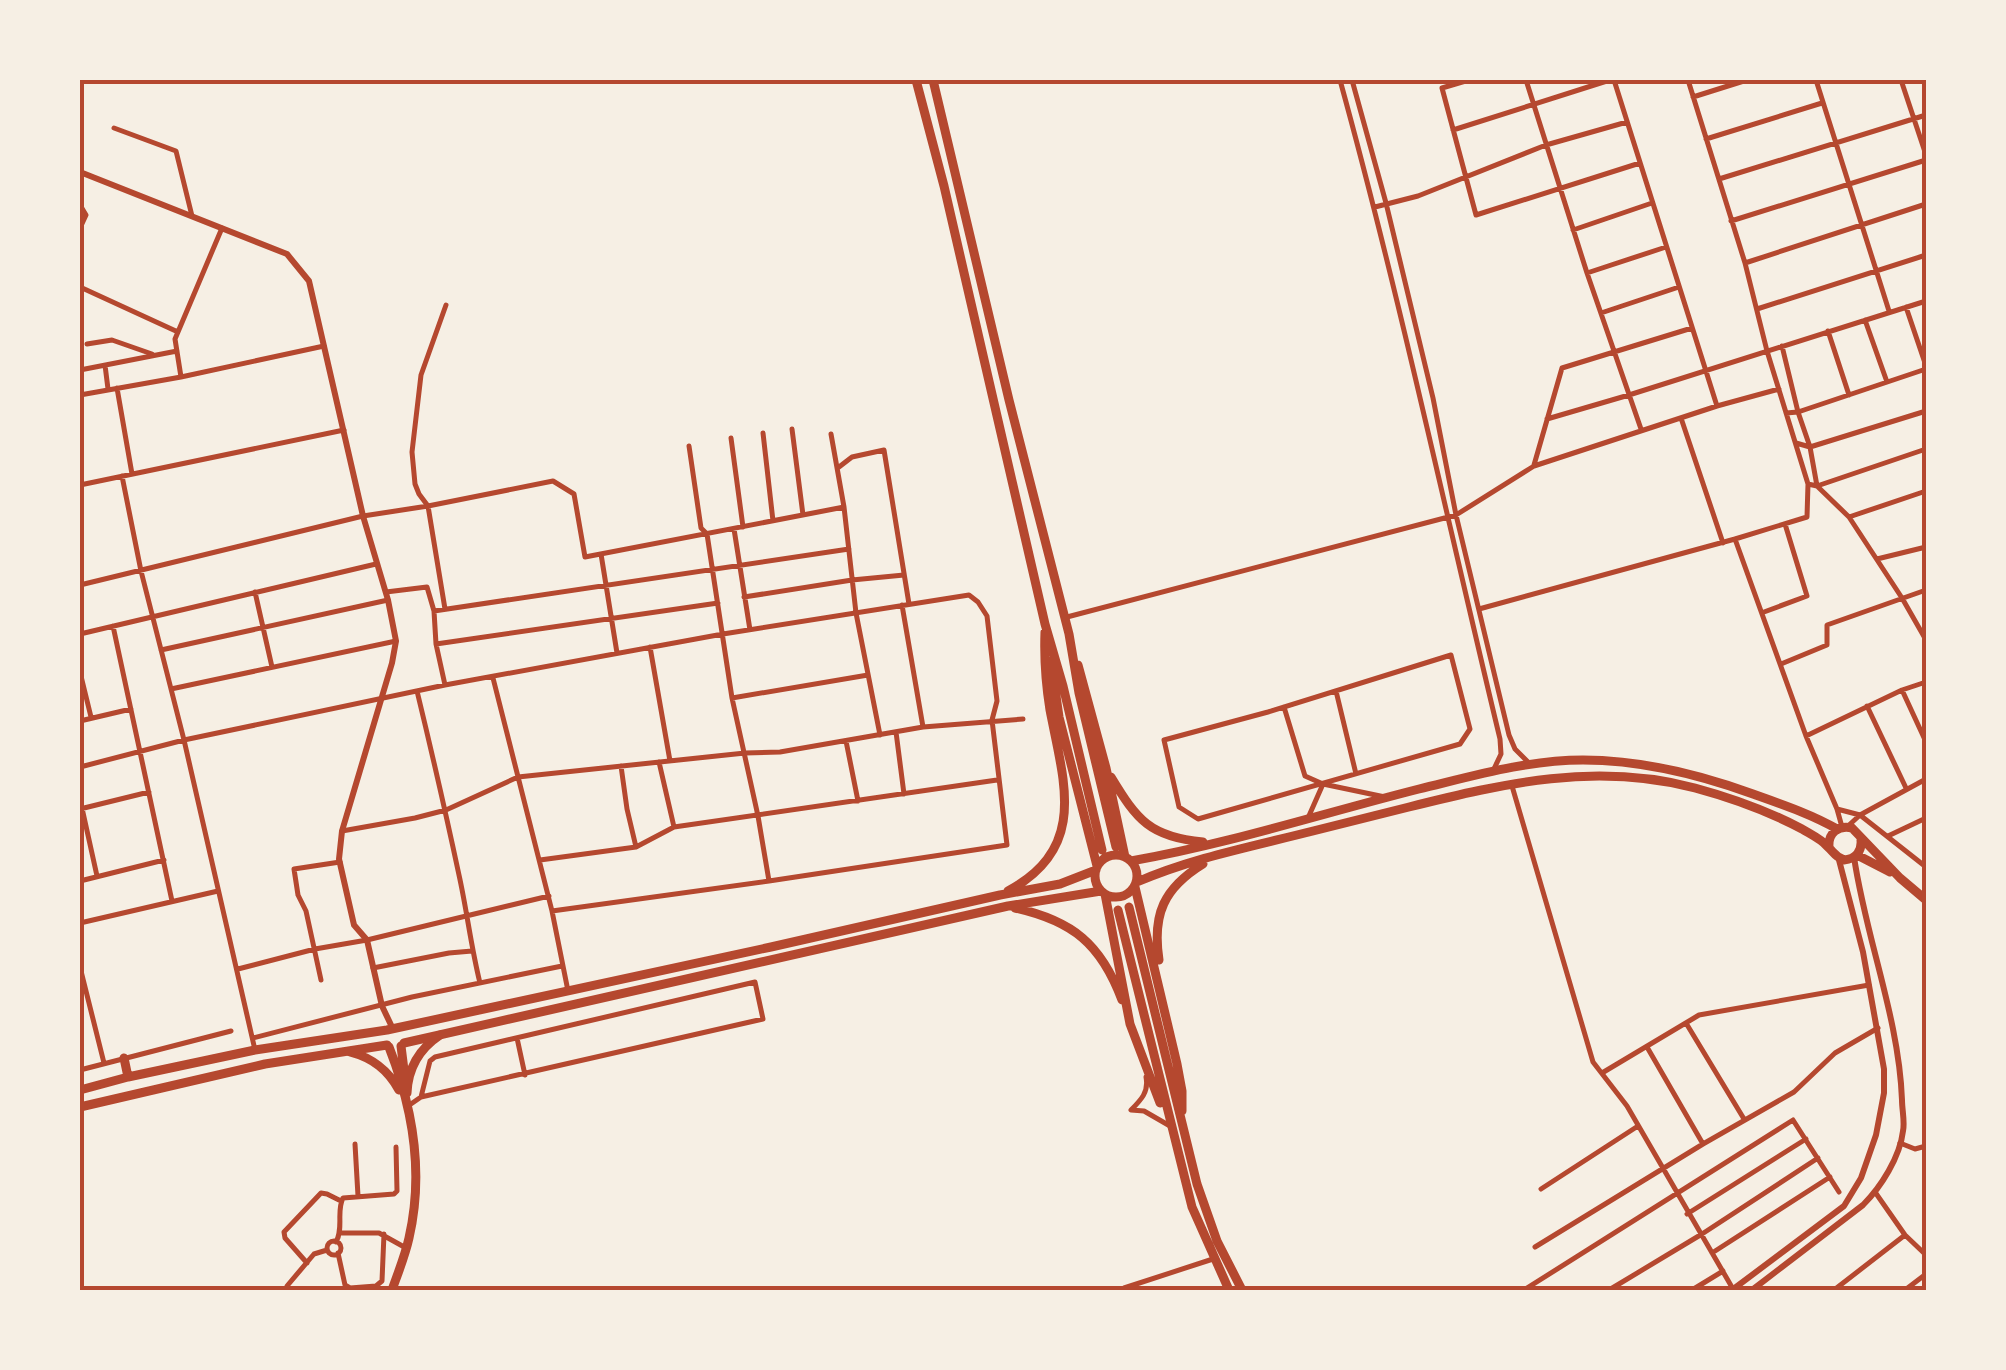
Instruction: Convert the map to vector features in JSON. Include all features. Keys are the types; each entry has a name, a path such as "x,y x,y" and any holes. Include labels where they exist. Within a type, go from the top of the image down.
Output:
{"main road":[{"path":"916,80 1102,850"},
{"path":"933,80 1069,634 1128,859 1137,871 1136,885 1182,1091 1182,1124"},
{"path":"932,147 948,142"},
{"path":"1045,624 1059,717 1097,868 1096,881 1103,892 1130,1024"},
{"path":"1000,896 1024,882 1052,854 1066,814 1050,707 1045,624"},
{"path":"1069,634 1116,847"},
{"path":"80,1090 255,1050 392,1028 1060,884 1097,868 1110,856 1128,859 1216,843 1530,763 1581,760 1644,764 1731,786 1856,831 1926,900"},
{"path":"1106,768 1138,818 1174,838 1216,843"},
{"path":"80,1107 264,1064 339,1051 395,1048 1008,906 1103,892 1124,896 1136,885 1218,856 1511,783 1590,775 1661,780 1694,788 1765,811 1800,828 1839,858 1855,856 1900,878"},
{"path":"1830,848 1831,835 1842,828"},
{"path":"1855,856 1861,840"},
{"path":"1166,1012 1156,937 1162,906 1181,878 1218,856"},
{"path":"1008,906 1050,917 1083,938 1105,962 1170,1126"},
{"path":"1228,1290 1192,1208 1170,1126 1124,909 1205,1209 1242,1290"},
{"path":"392,1028 404,1034 416,1167 412,1221 392,1290"},
{"path":"392,1028 384,1039 408,1106"},
{"path":"408,1106 408,1079 416,1060 440,1035"},
{"path":"339,1051 362,1055 376,1063 390,1075 408,1106"},
{"path":"124,1058 128,1077"}],"street":[{"path":"1340,80 1404,325 1446,518 1502,744 1500,759 1492,772"},
{"path":"1352,80 1386,203 1511,740 1530,763"},
{"path":"1469,80 1442,88 1476,214 1640,163"},
{"path":"1526,80 1641,430"},
{"path":"1453,130 1612,80 1717,406"},
{"path":"1479,609 1807,517 1808,484 1688,80"},
{"path":"1693,97 1747,80"},
{"path":"1816,80 1889,312"},
{"path":"1731,221 1926,158 1901,80"},
{"path":"1706,139 1824,102"},
{"path":"1718,180 1926,115"},
{"path":"1375,207 1418,196 1546,145 1627,122"},
{"path":"114,128 176,152 192,216"},
{"path":"80,172 288,254 309,281 396,640 342,831 340,862 354,925 366,940 382,1006 392,1028"},
{"path":"1573,230 1652,203"},
{"path":"1744,262 1926,204"},
{"path":"80,205 86,214 80,228"},
{"path":"181,377 175,340 222,228"},
{"path":"1587,274 1666,247"},
{"path":"1757,309 1926,255"},
{"path":"1601,313 1679,287"},
{"path":"80,288 178,332"},
{"path":"1547,418 1926,301"},
{"path":"445,609 428,506 415,484 412,452 421,375 446,305"},
{"path":"1786,413 1926,368 1906,307"},
{"path":"1866,320 1888,382"},
{"path":"1404,325 1414,322"},
{"path":"1534,466 1562,368 1692,328"},
{"path":"1828,332 1849,395"},
{"path":"87,344 112,340 154,355"},
{"path":"80,395 324,346"},
{"path":"1782,346 1817,486"},
{"path":"80,370 177,350"},
{"path":"106,365 108,389"},
{"path":"118,388 132,474"},
{"path":"1065,618 1456,516 1534,466 1780,389"},
{"path":"1796,443 1810,448 1926,411"},
{"path":"1681,418 1723,543"},
{"path":"792,429 803,515"},
{"path":"80,485 344,430"},
{"path":"763,432 773,521"},
{"path":"831,434 856,613 880,734"},
{"path":"731,438 744,527"},
{"path":"689,446 732,698 769,881"},
{"path":"1817,486 1926,449"},
{"path":"837,468 852,457 884,450 923,727"},
{"path":"122,476 255,1050"},
{"path":"80,586 363,516 553,481 574,494 585,557 844,507"},
{"path":"1808,484 1817,486 1850,517 1926,640"},
{"path":"1850,517 1926,492"},
{"path":"1762,612 1807,596 1785,524"},
{"path":"734,529 750,630"},
{"path":"1735,540 1842,828 1926,779"},
{"path":"1877,559 1926,546"},
{"path":"434,611 849,549"},
{"path":"602,554 617,653"},
{"path":"80,634 376,564"},
{"path":"744,597 904,575"},
{"path":"161,650 427,587 446,685"},
{"path":"1781,664 1827,645 1827,625 1926,590"},
{"path":"255,592 272,668"},
{"path":"80,767 184,740 446,685 723,634 968,595 988,616 997,701 992,720 1006,844 552,911"},
{"path":"436,644 718,603"},
{"path":"113,626 172,901"},
{"path":"171,690 396,640"},
{"path":"650,647 670,760"},
{"path":"1451,655 1470,729 1460,744 1198,819 1179,807 1164,740 1284,707 1451,655"},
{"path":"80,672 91,718"},
{"path":"732,698 868,675"},
{"path":"493,678 540,860 568,991"},
{"path":"1806,736 1926,682"},
{"path":"1902,690 1926,742"},
{"path":"1336,691 1356,774"},
{"path":"417,692 446,810 480,983"},
{"path":"1867,706 1906,788"},
{"path":"1284,707 1305,776 1322,784 1388,797"},
{"path":"80,721 132,709"},
{"path":"342,831 446,810 518,777 780,752 923,727 1023,718"},
{"path":"896,732 904,794"},
{"path":"846,740 858,801"},
{"path":"659,762 674,827"},
{"path":"621,766 636,848"},
{"path":"540,860 636,848 674,827 998,780"},
{"path":"1511,783 1592,1062 1665,1169 1733,1290 1844,1206 1853,1193 1881,1114 1884,1069 1878,1028 1839,858"},
{"path":"1308,818 1322,784"},
{"path":"97,876 81,808 149,792"},
{"path":"1837,809 1860,815 1924,863"},
{"path":"1888,836 1926,818"},
{"path":"1752,1290 1876,1192 1903,1131 1896,1044 1855,856"},
{"path":"80,881 164,860"},
{"path":"322,980 294,869 340,862"},
{"path":"80,923 218,891"},
{"path":"238,969 548,896"},
{"path":"373,968 472,951"},
{"path":"253,1038 562,966"},
{"path":"80,967 104,1063"},
{"path":"408,1106 421,1097 763,1018 755,982 435,1057 430,1062 421,1097"},
{"path":"1602,1073 1699,1016 1869,985"},
{"path":"1686,1023 1745,1120"},
{"path":"1535,1248 1794,1092 1835,1053 1878,1028"},
{"path":"80,1070 231,1031"},
{"path":"517,1037 525,1074"},
{"path":"1646,1046 1704,1144"},
{"path":"1146,1069 1148,1085 1144,1097 1131,1110 1144,1111 1170,1126"},
{"path":"1524,1290 1793,1120 1840,1192"},
{"path":"1540,1189 1638,1126"},
{"path":"1688,1214 1806,1139"},
{"path":"1900,1143 1915,1149 1926,1146"},
{"path":"355,1144 358,1196"},
{"path":"336,1242 341,1201 347,1196 396,1193 396,1148"},
{"path":"1609,1290 1818,1158"},
{"path":"1712,1253 1830,1177"},
{"path":"1876,1192 1905,1235 1926,1255"},
{"path":"307,1262 284,1232 321,1193 341,1201"},
{"path":"340,1233 384,1234 406,1248"},
{"path":"336,1242 340,1247 343,1282 350,1288 376,1286 380,1283 384,1234"},
{"path":"1834,1290 1905,1235"},
{"path":"327,1250 328,1244 336,1242"},
{"path":"288,1290 307,1262 327,1250"},
{"path":"327,1250 338,1253"},
{"path":"1125,1290 1213,1259"},
{"path":"1692,1290 1722,1271"},
{"path":"1905,1290 1926,1274"},
{"path":"336,1290 343,1282"}]}
